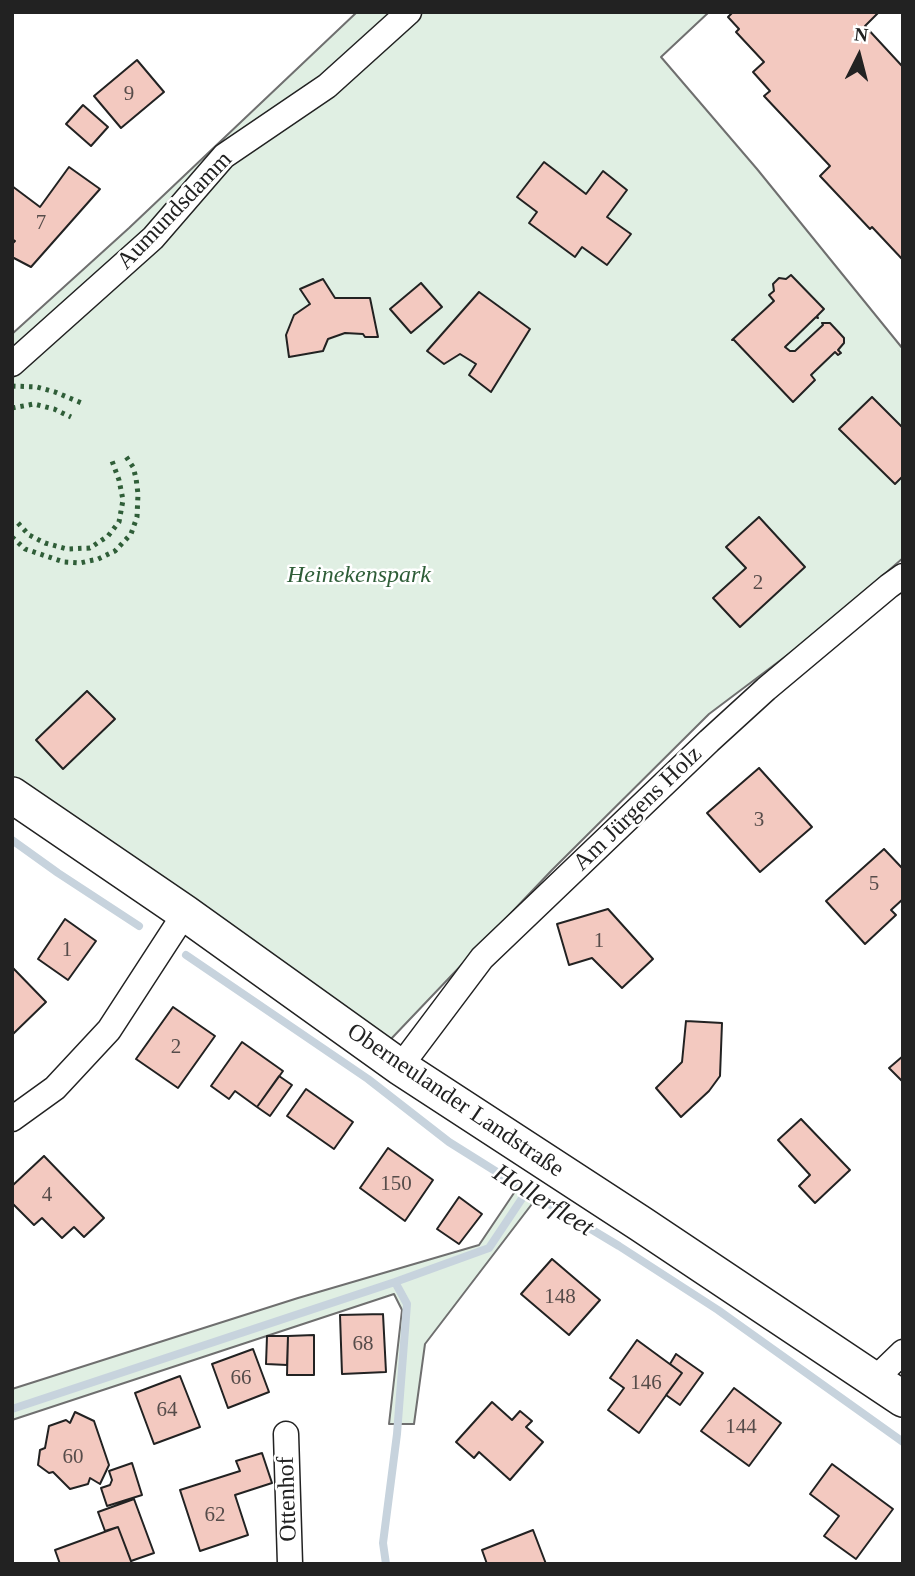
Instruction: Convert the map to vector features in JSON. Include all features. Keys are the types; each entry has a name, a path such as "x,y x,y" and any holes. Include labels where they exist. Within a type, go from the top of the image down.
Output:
{"street":[{"name":"Aumundsdamm","path":"12,364 153,238 224,156 327,86 409,12"},
{"name":"Am Jürgens Holz","path":"400,1067 482,958 766,689 903,576"},
{"name":"Oberneulander Landstraße","path":"12,795 185,913 400,1067 903,1399"},
{"path":"12,1118 55,1088 109,1030 185,913"},
{"path":"875,1379 903,1352"},
{"name":"Ottenhof","path":"286,1434 290,1564"}],"green space":[{"name":"Heinekenspark","path":"357,12 709,12 661,57 757,169 903,349 903,558 818,632 709,714 552,870 391,1039 12,781 12,334 129,228"},
{"path":"518,1187 535,1200 425,1344 414,1424 389,1424 402,1310 394,1294 12,1420 12,1389 298,1298 479,1245"}],"building":[{"path":"733,12 879,12 865,26 903,65 903,260 820,176 830,166 764,96 770,91 753,72 764,62 736,32 739,29 728,17"},
{"path":"137,60 164,92 121,128 94,96"},
{"path":"83,105 108,127 91,146 66,124"},
{"path":"544,162 586,194 603,171 627,190 607,217 631,234 607,265 582,247 575,257 529,223 537,212 517,197"},
{"path":"69,167 100,189 31,267 12,257 12,244 15,241 12,239 12,186 40,207"},
{"path":"791,275 824,309 818,318 785,347 795,351 823,325 822,323 830,323 844,338 844,343 838,350 841,353 838,355 835,352 811,375 815,380 793,402 732,340 774,301 769,295 774,291 773,284 779,278 786,279"},
{"path":"323,279 335,298 370,298 378,337 345,333 328,339 323,351 289,357 286,335 294,315 310,304 300,289"},
{"path":"421,283 442,307 411,333 390,309"},
{"path":"479,292 530,329 491,392 469,375 476,364 460,354 444,364 427,351"},
{"path":"872,397 903,428 903,476 895,484 839,429"},
{"path":"759,517 805,567 740,627 713,598 746,568 726,547"},
{"path":"87,691 115,719 63,769 36,740"},
{"path":"759,768 812,827 760,872 707,813"},
{"path":"884,849 903,869 903,899 891,910 896,915 865,944 826,901"},
{"path":"608,909 653,959 622,988 592,958 569,965 557,924"},
{"path":"65,919 96,941 68,980 38,959"},
{"path":"12,967 46,1002 12,1035"},
{"path":"173,1007 215,1036 178,1088 136,1059"},
{"path":"686,1021 722,1023 720,1076 709,1091 681,1117 656,1088 682,1062"},
{"path":"242,1042 283,1071 257,1107 235,1091 229,1099 211,1086"},
{"path":"903,1056 903,1082 889,1068"},
{"path":"279,1076 292,1085 270,1116 257,1107"},
{"path":"306,1089 353,1122 334,1149 287,1116"},
{"path":"801,1119 850,1170 815,1203 799,1186 810,1175 778,1140"},
{"path":"388,1148 433,1180 405,1221 360,1188"},
{"path":"44,1156 104,1218 84,1237 74,1227 62,1238 42,1218 34,1225 12,1203 12,1186"},
{"path":"459,1197 482,1214 459,1244 437,1229"},
{"path":"552,1259 600,1300 569,1335 521,1294"},
{"path":"383,1314 386,1372 342,1374 340,1315"},
{"path":"314,1335 314,1375 287,1375 288,1336"},
{"path":"267,1336 288,1336 287,1365 266,1364"},
{"path":"637,1340 682,1373 639,1433 608,1410 624,1388 610,1378"},
{"path":"253,1349 269,1392 228,1408 212,1364"},
{"path":"676,1354 703,1373 680,1405 666,1395 682,1373 670,1364"},
{"path":"180,1376 200,1427 154,1444 135,1393"},
{"path":"734,1388 781,1423 749,1466 701,1431"},
{"path":"492,1402 512,1420 520,1411 532,1421 526,1427 543,1442 510,1480 479,1452 474,1458 456,1442"},
{"path":"75,1412 94,1421 109,1465 100,1484 90,1478 88,1484 70,1489 53,1472 49,1473 38,1465 40,1450 45,1448 49,1426 66,1420 70,1423"},
{"path":"262,1453 272,1483 235,1495 248,1535 200,1551 180,1490 240,1471 236,1461"},
{"path":"132,1463 142,1495 107,1506 101,1488 110,1485 112,1480 109,1471"},
{"path":"832,1464 893,1509 856,1559 824,1536 839,1516 810,1494"},
{"path":"134,1499 154,1553 131,1561 118,1527 105,1531 98,1512"},
{"path":"118,1527 132,1564 60,1564 55,1550"},
{"path":"533,1530 546,1564 487,1564 482,1550"}],"waterway":[{"name":"Hollerfleet","path":"12,840 139,926"},
{"name":"Hollerfleet","path":"186,955 368,1079 449,1142 718,1310 903,1442"},
{"path":"12,1409 395,1282 489,1248 527,1191"},
{"path":"386,1564 383,1543 397,1434 407,1304 395,1282"}],"hedge":[{"path":"12,386 37,387 84,404"},
{"path":"12,408 34,404 71,417"},
{"path":"12,537 25,549 64,562 80,563 115,551 131,534 137,517 136,478 125,455"},
{"path":"18,523 29,535 45,543 67,549 90,548 108,536 119,522 123,500 112,461"}]}
